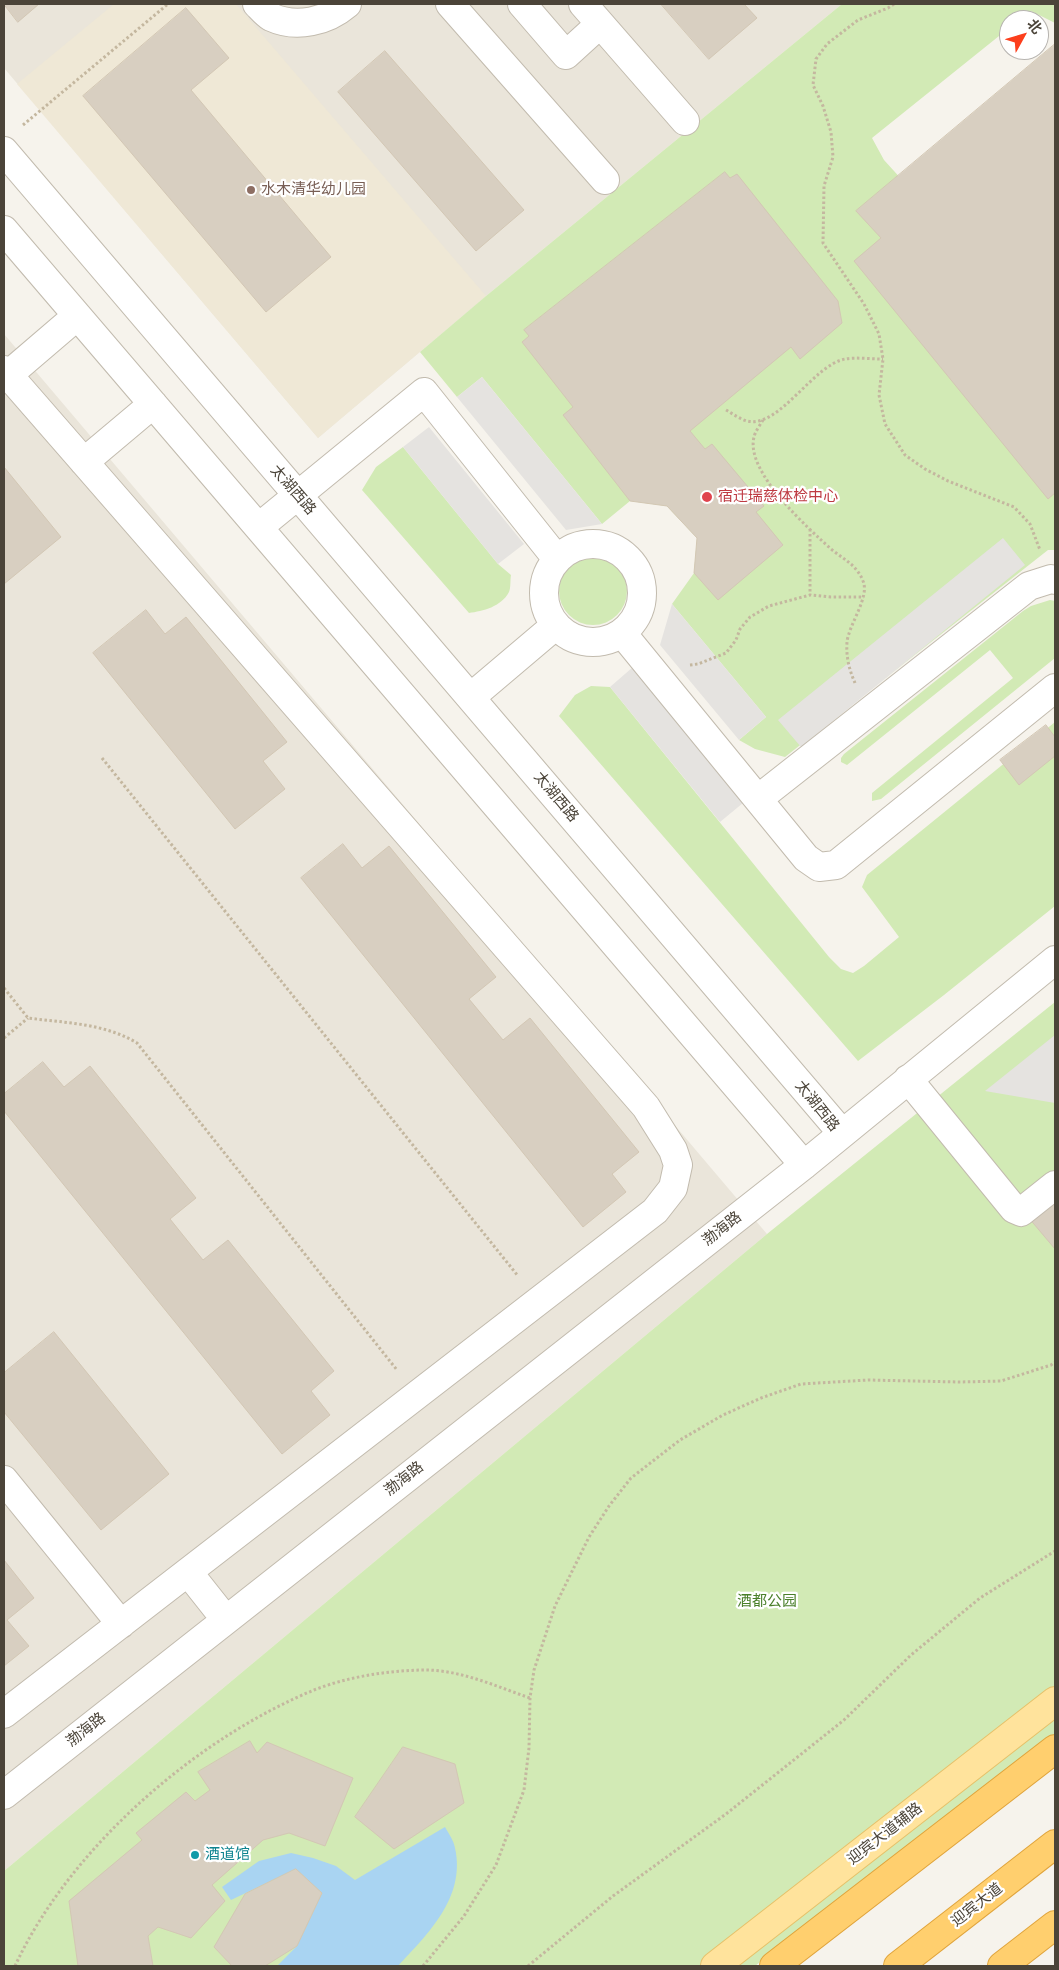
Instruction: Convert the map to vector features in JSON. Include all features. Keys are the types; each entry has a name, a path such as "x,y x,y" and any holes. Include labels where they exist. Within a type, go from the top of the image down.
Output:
{"highway":[{"path":"774,1966 1055,1749"},
{"name":"迎宾大道","path":"898,1966 1055,1844"},
{"path":"1002,1966 1055,1925"}],"main road":[{"name":"迎宾大道辅路","path":"715,1966 1055,1701"}],"street":[{"path":"257,4 270,16 290,22 314,21 330,17 348,4"},
{"path":"450,4 605,180"},
{"path":"522,4 566,55 592,14 685,122"},
{"name":"太湖西路","path":"4,151 842,1133 804,1164"},
{"path":"4,230 804,1164"},
{"path":"4,1714 655,1211 673,1188 678,1165 673,1150 646,1107 6,373 77,316"},
{"path":"259,527 424,392 557,559"},
{"path":"84,462 153,404"},
{"path":"602,544 618,550 631,561 639,575 643,592 641,608 634,622 622,633 608,640 592,643 576,640 562,632 556,625 545,605 544,589 547,573 557,559 570,549 578,546 602,544"},
{"path":"758,799 1029,586 1053,580"},
{"path":"471,697 556,625"},
{"path":"622,633 806,858 819,867 836,865 1055,688"},
{"path":"842,1133 1055,960"},
{"path":"908,1079 1014,1209 1021,1212 1055,1185"},
{"name":"渤海路","path":"4,1794 804,1164"},
{"path":"4,1480 121,1624"},
{"path":"188,1572 226,1620"}],"path":[{"path":"19,129 168,4"},
{"path":"894,4 858,20 827,44 816,59 813,85 832,132 833,158 824,186 823,243 864,304 879,334 883,359 879,396 885,424 905,455 925,470 948,481 1014,506 1030,524 1053,580"},
{"path":"874,708 855,684 848,664 848,640 864,597 864,582 853,565 833,550 797,517 765,479 755,457 754,438 763,420 783,406 826,368 844,359 883,359"},
{"path":"726,410 747,421 763,420"},
{"path":"810,529 810,595"},
{"path":"652,669 698,664 726,653 736,640 740,629 750,617 769,606 810,595 864,597"},
{"path":"102,758 539,1301"},
{"path":"4,988 28,1018 95,1026 123,1034 137,1043 418,1395"},
{"path":"4,1038 28,1018"},
{"path":"423,1966 464,1916 496,1865 524,1790 529,1748 530,1698 534,1670 555,1606 589,1537 608,1506 631,1478 680,1440 724,1415 754,1401 801,1384 868,1380 1001,1381 1051,1366 1055,1362"},
{"path":"528,1966 613,1896 726,1814 844,1720 911,1655 980,1598 1055,1551"},
{"path":"14,1966 51,1902 86,1857 143,1801 202,1752 258,1716 316,1690 375,1673 423,1670 461,1674 530,1698"}],"shaded area":[{"path":"4,4 842,4 486,296 318,438 4,68"},
{"name":"水木清华幼儿园","path":"114,4 236,4 486,296 318,438 17,84"},
{"path":"4,334 767,1234 4,1871"},
{"path":"482,377 602,524 566,530 457,397"},
{"path":"429,427 524,544 498,564 403,447"},
{"path":"1003,538 1025,565 801,747 778,720"},
{"path":"672,604 766,717 739,740 660,645"},
{"path":"633,667 743,803 720,822 610,687"},
{"path":"1055,1035 1055,1103 985,1091"}],"green space":[{"path":"842,4 1055,4 1055,23 1049,20 1049,10 999,10 999,36 872,138 884,160 1055,348 1055,550 1048,550 785,757 755,749 739,740 766,717 672,604 694,573 697,538 667,506 630,501 602,524 482,377 457,397 420,352"},
{"path":"403,447 498,564 511,575 509,592 497,605 469,613 362,490 376,467"},
{"path":"593,557 606,559 617,567 625,578 627,591 625,604 617,615 606,623 593,625 580,623 569,615 561,604 559,591 561,578 569,567 580,559"},
{"path":"1050,600 1055,601 1055,658 881,799 872,801 872,793 1013,678 990,650 847,765 841,762 844,754 1023,611 1031,606"},
{"path":"591,686 610,687 829,957 841,969 853,973 899,937 862,887 867,875 1055,722 1055,906 858,1061 559,716 575,695"},
{"name":"酒都公园","path":"1055,1002 1055,1737 755,1966 4,1966 4,1871 767,1234"}],"water":[{"path":"445,1827 454,1845 457,1866 455,1883 450,1898 432,1928 398,1966 277,1966 297,1946 322,1893 296,1869 231,1900 222,1887 259,1861 291,1853 336,1866 355,1880"}],"building":[{"path":"4,4 39,4 18,22"},
{"path":"661,4 744,4 757,18 709,59"},
{"path":"186,8 229,58 191,90 331,257 266,312 83,96"},
{"path":"1055,44 1055,493 1048,499 854,261 881,238 856,211 1036,60 1049,60 1049,49"},
{"path":"385,51 524,210 476,251 338,92"},
{"path":"725,172 730,178 737,174 838,301 842,323 800,359 791,347 690,431 705,449 712,444 764,506 756,512 783,545 718,600 694,573 697,538 667,506 630,501 563,415 573,407 522,342 529,336 524,330"},
{"path":"4,467 61,537 4,584"},
{"path":"146,610 165,634 186,617 287,742 263,761 285,789 235,829 93,653"},
{"path":"1046,725 1055,737 1055,756 1019,785 1000,760"},
{"path":"343,844 362,868 389,846 496,977 469,999 503,1040 530,1018 639,1152 612,1174 626,1192 583,1227 301,878"},
{"path":"43,1062 64,1087 90,1066 196,1198 170,1219 203,1260 228,1240 334,1371 311,1391 330,1415 282,1454 4,1111 4,1094"},
{"path":"1055,1195 1055,1249 1028,1217"},
{"path":"54,1332 169,1474 101,1530 4,1412 4,1373"},
{"path":"4,1560 34,1598 7,1620 29,1646 4,1666"},
{"path":"250,1741 257,1753 267,1742 353,1778 325,1846 289,1833 263,1840 212,1885 225,1901 191,1938 158,1927 148,1936 153,1966 78,1966 69,1901 142,1840 136,1833 186,1792 195,1801 210,1790 198,1772"},
{"path":"403,1747 455,1764 464,1803 394,1849 355,1817"},
{"path":"296,1869 322,1893 297,1946 265,1966 232,1966 214,1947 245,1894"}],"place":[{"name":"水木清华幼儿园","path":"251,190"},
{"name":"宿迁瑞慈体检中心","path":"707,497"},
{"name":"酒道馆","path":"195,1855"}]}
